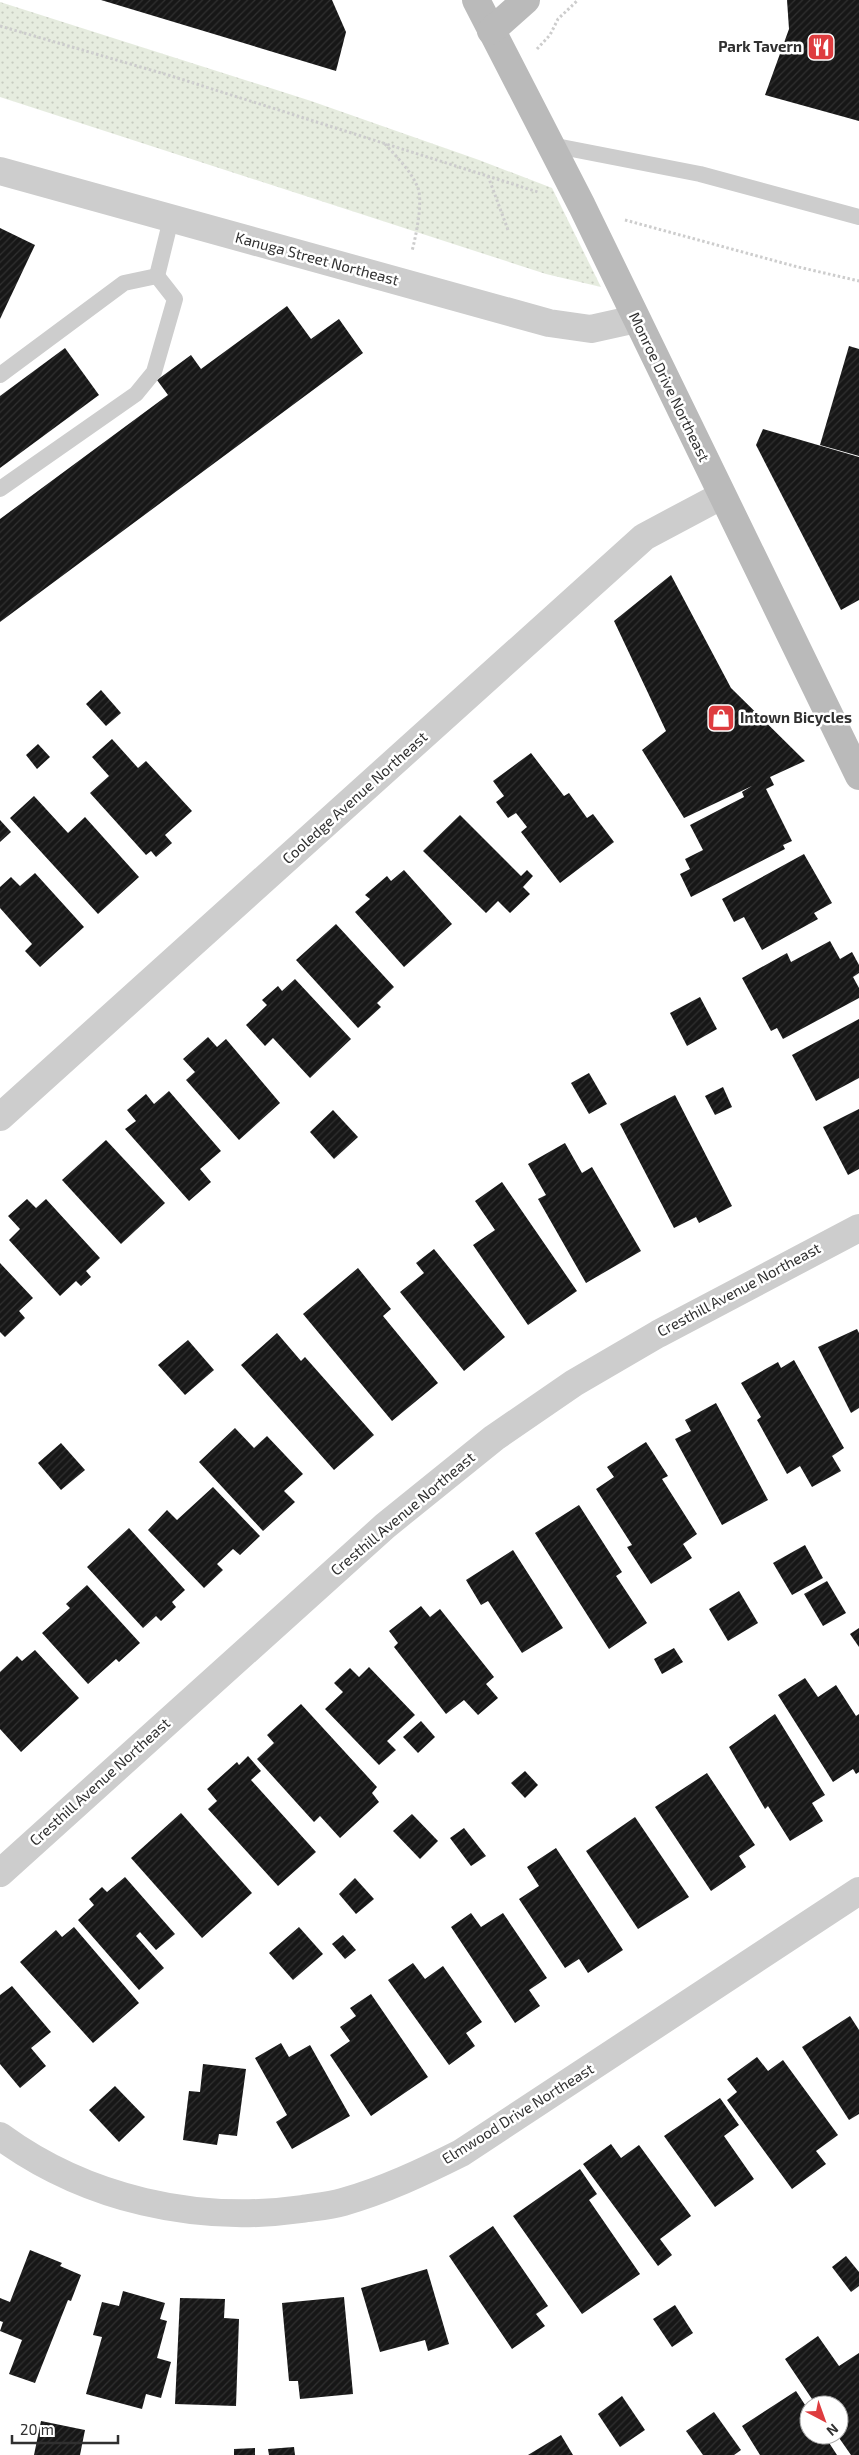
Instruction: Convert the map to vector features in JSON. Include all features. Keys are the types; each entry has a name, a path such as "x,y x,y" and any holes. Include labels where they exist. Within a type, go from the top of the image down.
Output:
{"main road":[{"name":"Monroe Drive Northeast","path":"476,0 551,145 859,776"},
{"path":"491,30 526,0"}],"street":[{"name":"Kanuga Street Northeast","path":"0,171 549,323 591,329 636,319"},
{"name":"Cooledge Avenue Northeast","path":"0,1117 644,537 721,496"},
{"name":"Cresthill Avenue Northeast","path":"0,1873 385,1526 494,1438 574,1383 658,1334 859,1228"},
{"name":"Elmwood Drive Northeast","path":"0,2136 18,2150 76,2180 138,2201 203,2213 259,2213 341,2203 403,2182 461,2153 859,1891"}],"lane":[{"path":"551,145 700,174 859,217"},
{"path":"157,276 171,219"},
{"path":"0,375 124,283 157,276"},
{"path":"0,489 136,394 154,372 175,299 157,276"}],"path":[{"path":"550,34 558,19 578,0"},
{"path":"0,26 168,75 526,188"},
{"path":"385,143 406,168 419,190 415,238 411,254"},
{"path":"488,176 508,230"},
{"path":"639,224 794,266 859,281"}],"shaded area":[{"path":"0,2 311,101 479,160 552,188 601,287 546,274 0,97"}],"building":[{"path":"101,0 332,0 346,32 336,71"},
{"name":"Park Tavern","path":"787,0 859,0 859,121 765,95 789,29"},
{"path":"0,228 35,245 0,319"},
{"path":"287,306 311,339 339,319 363,353 0,622 0,519 168,395 157,380 191,355 201,369"},
{"path":"849,346 859,349 859,456 820,445"},
{"path":"65,348 99,395 0,468 0,396"},
{"path":"763,429 859,457 859,600 841,610 756,445"},
{"path":"671,575 731,688 805,761 770,777 774,785 766,789 792,841 783,845 785,849 691,897 680,874 690,869 685,859 703,850 690,825 744,797 742,792 752,786 684,818 642,750 666,731 614,621"},
{"path":"101,690 121,713 106,726 86,704"},
{"path":"112,739 138,768 146,761 192,811 165,835 172,843 156,857 151,851 146,855 90,793 109,776 92,757"},
{"path":"38,744 50,757 37,769 26,755"},
{"path":"531,753 564,796 569,793 587,818 593,814 614,842 560,883 521,832 527,827 516,813 508,818 496,802 504,796 493,781"},
{"path":"34,796 68,833 85,817 139,877 98,914 10,818"},
{"path":"460,815 521,876 527,870 533,876 523,887 530,894 510,913 498,901 486,913 423,851"},
{"path":"0,820 11,832 0,842"},
{"path":"804,854 832,903 814,913 818,919 762,950 744,917 734,922 722,899"},
{"path":"404,870 452,924 404,967 355,912 370,899 365,895 387,876 391,881"},
{"path":"35,873 84,927 40,967 25,951 32,944 0,908 0,887 11,877 20,886"},
{"path":"336,924 394,987 377,1003 381,1007 358,1028 296,960"},
{"path":"830,941 840,959 852,952 859,965 859,973 853,977 859,988 859,998 783,1039 777,1028 771,1031 742,978 787,953 791,962"},
{"path":"295,979 351,1039 310,1078 273,1038 265,1046 246,1025 267,1005 262,1000 278,986 282,991"},
{"path":"700,997 717,1029 687,1046 670,1013"},
{"path":"859,1019 859,1078 816,1101 792,1055"},
{"path":"208,1037 217,1047 226,1039 280,1103 239,1140 186,1080 195,1072 183,1059"},
{"path":"589,1073 607,1104 589,1114 571,1083"},
{"path":"723,1087 732,1107 715,1115 705,1096"},
{"path":"169,1091 221,1151 200,1169 211,1182 189,1201 125,1129 136,1121 127,1110 146,1094 154,1104"},
{"path":"675,1095 732,1206 699,1223 696,1217 674,1228 620,1124"},
{"path":"859,1109 859,1169 848,1175 823,1127"},
{"path":"333,1110 358,1137 334,1159 310,1132"},
{"path":"106,1140 165,1203 121,1244 62,1180"},
{"path":"565,1143 582,1173 592,1167 641,1251 586,1283 538,1199 546,1195 528,1164"},
{"path":"502,1182 577,1291 528,1325 473,1245 495,1230 475,1201"},
{"path":"27,1199 36,1208 46,1199 100,1258 86,1271 91,1277 81,1286 76,1281 60,1296 9,1240 20,1229 8,1216"},
{"path":"434,1249 505,1337 464,1371 400,1292 424,1273 416,1263"},
{"path":"0,1263 33,1298 19,1311 25,1318 5,1337 0,1332"},
{"path":"358,1268 391,1309 383,1316 438,1383 392,1421 303,1314"},
{"path":"857,1329 859,1333 859,1408 851,1413 818,1347"},
{"path":"277,1333 301,1361 305,1357 374,1435 334,1470 241,1365"},
{"path":"188,1340 214,1370 185,1395 158,1365"},
{"path":"794,1360 844,1448 832,1456 841,1471 812,1487 800,1466 787,1474 757,1420 761,1417 741,1383 778,1362 781,1368"},
{"path":"716,1403 768,1500 722,1525 675,1439 691,1431 685,1420"},
{"path":"235,1428 254,1448 267,1436 303,1474 284,1491 295,1502 263,1531 199,1462"},
{"path":"646,1442 668,1476 662,1479 697,1534 683,1544 692,1558 651,1584 627,1547 632,1545 596,1489 614,1477 607,1467"},
{"path":"61,1443 85,1470 61,1490 38,1463"},
{"path":"213,1487 260,1536 240,1555 233,1549 217,1564 223,1570 204,1588 148,1530 167,1510 177,1520"},
{"path":"579,1505 622,1572 616,1576 647,1623 609,1649 535,1533"},
{"path":"129,1528 185,1590 172,1602 176,1607 161,1621 156,1616 143,1628 87,1567"},
{"path":"805,1545 823,1578 792,1595 773,1563"},
{"path":"513,1550 563,1628 522,1653 488,1601 481,1605 466,1580"},
{"path":"827,1581 846,1613 823,1626 804,1594"},
{"path":"87,1585 140,1643 119,1662 116,1659 88,1684 42,1633 70,1608 66,1604"},
{"path":"739,1591 758,1623 728,1641 709,1609"},
{"path":"421,1606 430,1617 440,1609 494,1677 486,1684 498,1698 478,1715 464,1700 446,1714 394,1647 398,1643 389,1631"},
{"path":"859,1628 859,1647 850,1634"},
{"path":"674,1648 683,1662 662,1674 654,1659"},
{"path":"35,1650 79,1698 21,1752 0,1729 0,1672 17,1656 22,1661"},
{"path":"369,1667 415,1715 387,1741 396,1750 379,1765 325,1709 343,1692 334,1683 350,1668 359,1677"},
{"path":"805,1678 818,1697 836,1685 856,1716 859,1714 859,1772 856,1774 853,1769 833,1782 778,1695"},
{"path":"301,1704 377,1787 372,1793 379,1802 340,1838 320,1816 314,1822 257,1759 274,1743 267,1735"},
{"path":"775,1714 825,1795 812,1803 823,1821 790,1841 768,1806 765,1809 729,1747"},
{"path":"421,1721 435,1737 418,1753 403,1737"},
{"path":"248,1756 261,1771 251,1780 316,1852 278,1886 208,1809 217,1801 207,1789 237,1762 239,1765"},
{"path":"525,1771 538,1785 525,1798 511,1783"},
{"path":"707,1773 755,1845 739,1856 746,1867 711,1891 655,1807"},
{"path":"181,1813 252,1893 202,1938 131,1858"},
{"path":"412,1814 438,1841 420,1859 393,1831"},
{"path":"635,1817 689,1897 638,1929 586,1851"},
{"path":"464,1828 486,1856 471,1866 450,1838"},
{"path":"556,1848 623,1950 588,1973 579,1959 565,1968 519,1899 539,1886 527,1867"},
{"path":"125,1877 175,1934 156,1950 140,1932 136,1936 164,1968 139,1990 78,1920 94,1905 89,1899 102,1887 107,1892"},
{"path":"355,1878 374,1899 356,1914 339,1894"},
{"path":"471,1913 481,1927 503,1913 547,1978 529,1990 540,2006 515,2023 451,1927"},
{"path":"74,1927 139,2003 93,2043 20,1962 56,1930 62,1937"},
{"path":"299,1927 323,1954 293,1980 269,1953"},
{"path":"343,1935 356,1950 345,1959 332,1944"},
{"path":"413,1963 425,1979 443,1966 482,2022 466,2033 475,2046 449,2065 388,1980"},
{"path":"12,1986 51,2032 31,2048 46,2066 20,2088 0,2064 0,1995"},
{"path":"371,1994 428,2077 371,2116 330,2055 350,2041 340,2027 356,2016 350,2008"},
{"path":"850,2016 859,2030 859,2114 849,2120 802,2047"},
{"path":"281,2043 289,2057 310,2045 350,2116 292,2149 276,2122 287,2115 255,2058"},
{"path":"757,2057 768,2071 783,2060 838,2135 816,2151 826,2164 792,2189 727,2100 737,2092 727,2079"},
{"path":"203,2064 246,2069 237,2136 219,2134 217,2145 183,2140 189,2091 200,2092"},
{"path":"115,2086 145,2117 119,2142 89,2110"},
{"path":"720,2098 739,2125 724,2136 754,2179 715,2207 664,2136"},
{"path":"611,2144 621,2158 639,2145 691,2216 660,2239 672,2255 658,2266 583,2164"},
{"path":"580,2169 597,2194 589,2200 640,2274 582,2314 513,2216"},
{"path":"493,2226 548,2306 536,2314 545,2326 512,2349 449,2256"},
{"path":"30,2250 62,2263 60,2266 81,2275 71,2301 68,2300 35,2383 9,2374 22,2340 0,2331 3,2322 0,2321 0,2298 10,2302"},
{"path":"846,2256 859,2272 859,2286 851,2292 832,2267"},
{"path":"427,2269 449,2344 428,2351 425,2340 380,2352 361,2288"},
{"path":"123,2291 165,2303 160,2319 167,2321 157,2358 171,2362 161,2398 146,2394 142,2409 86,2394 102,2337 93,2335 102,2302 119,2306"},
{"path":"344,2297 353,2394 300,2399 298,2381 289,2381 282,2303"},
{"path":"180,2298 225,2299 224,2318 239,2319 236,2406 175,2404"},
{"path":"675,2305 693,2333 672,2347 653,2319"},
{"path":"818,2336 839,2366 859,2353 859,2455 851,2455 844,2445 849,2445 849,2395 809,2395 785,2359"},
{"path":"796,2391 799,2396 799,2445 830,2445 837,2455 760,2455 742,2426"},
{"path":"622,2396 645,2430 620,2447 598,2414"},
{"path":"714,2412 741,2450 734,2455 703,2455 686,2431"},
{"path":"41,2421 85,2430 80,2455 34,2455"},
{"path":"561,2435 573,2455 528,2455"},
{"path":"294,2447 295,2455 269,2455 268,2449"},
{"path":"255,2448 255,2455 234,2455 234,2449"}],"place":[{"name":"Park Tavern","path":"821,47"},
{"name":"Intown Bicycles","path":"721,718"}]}
